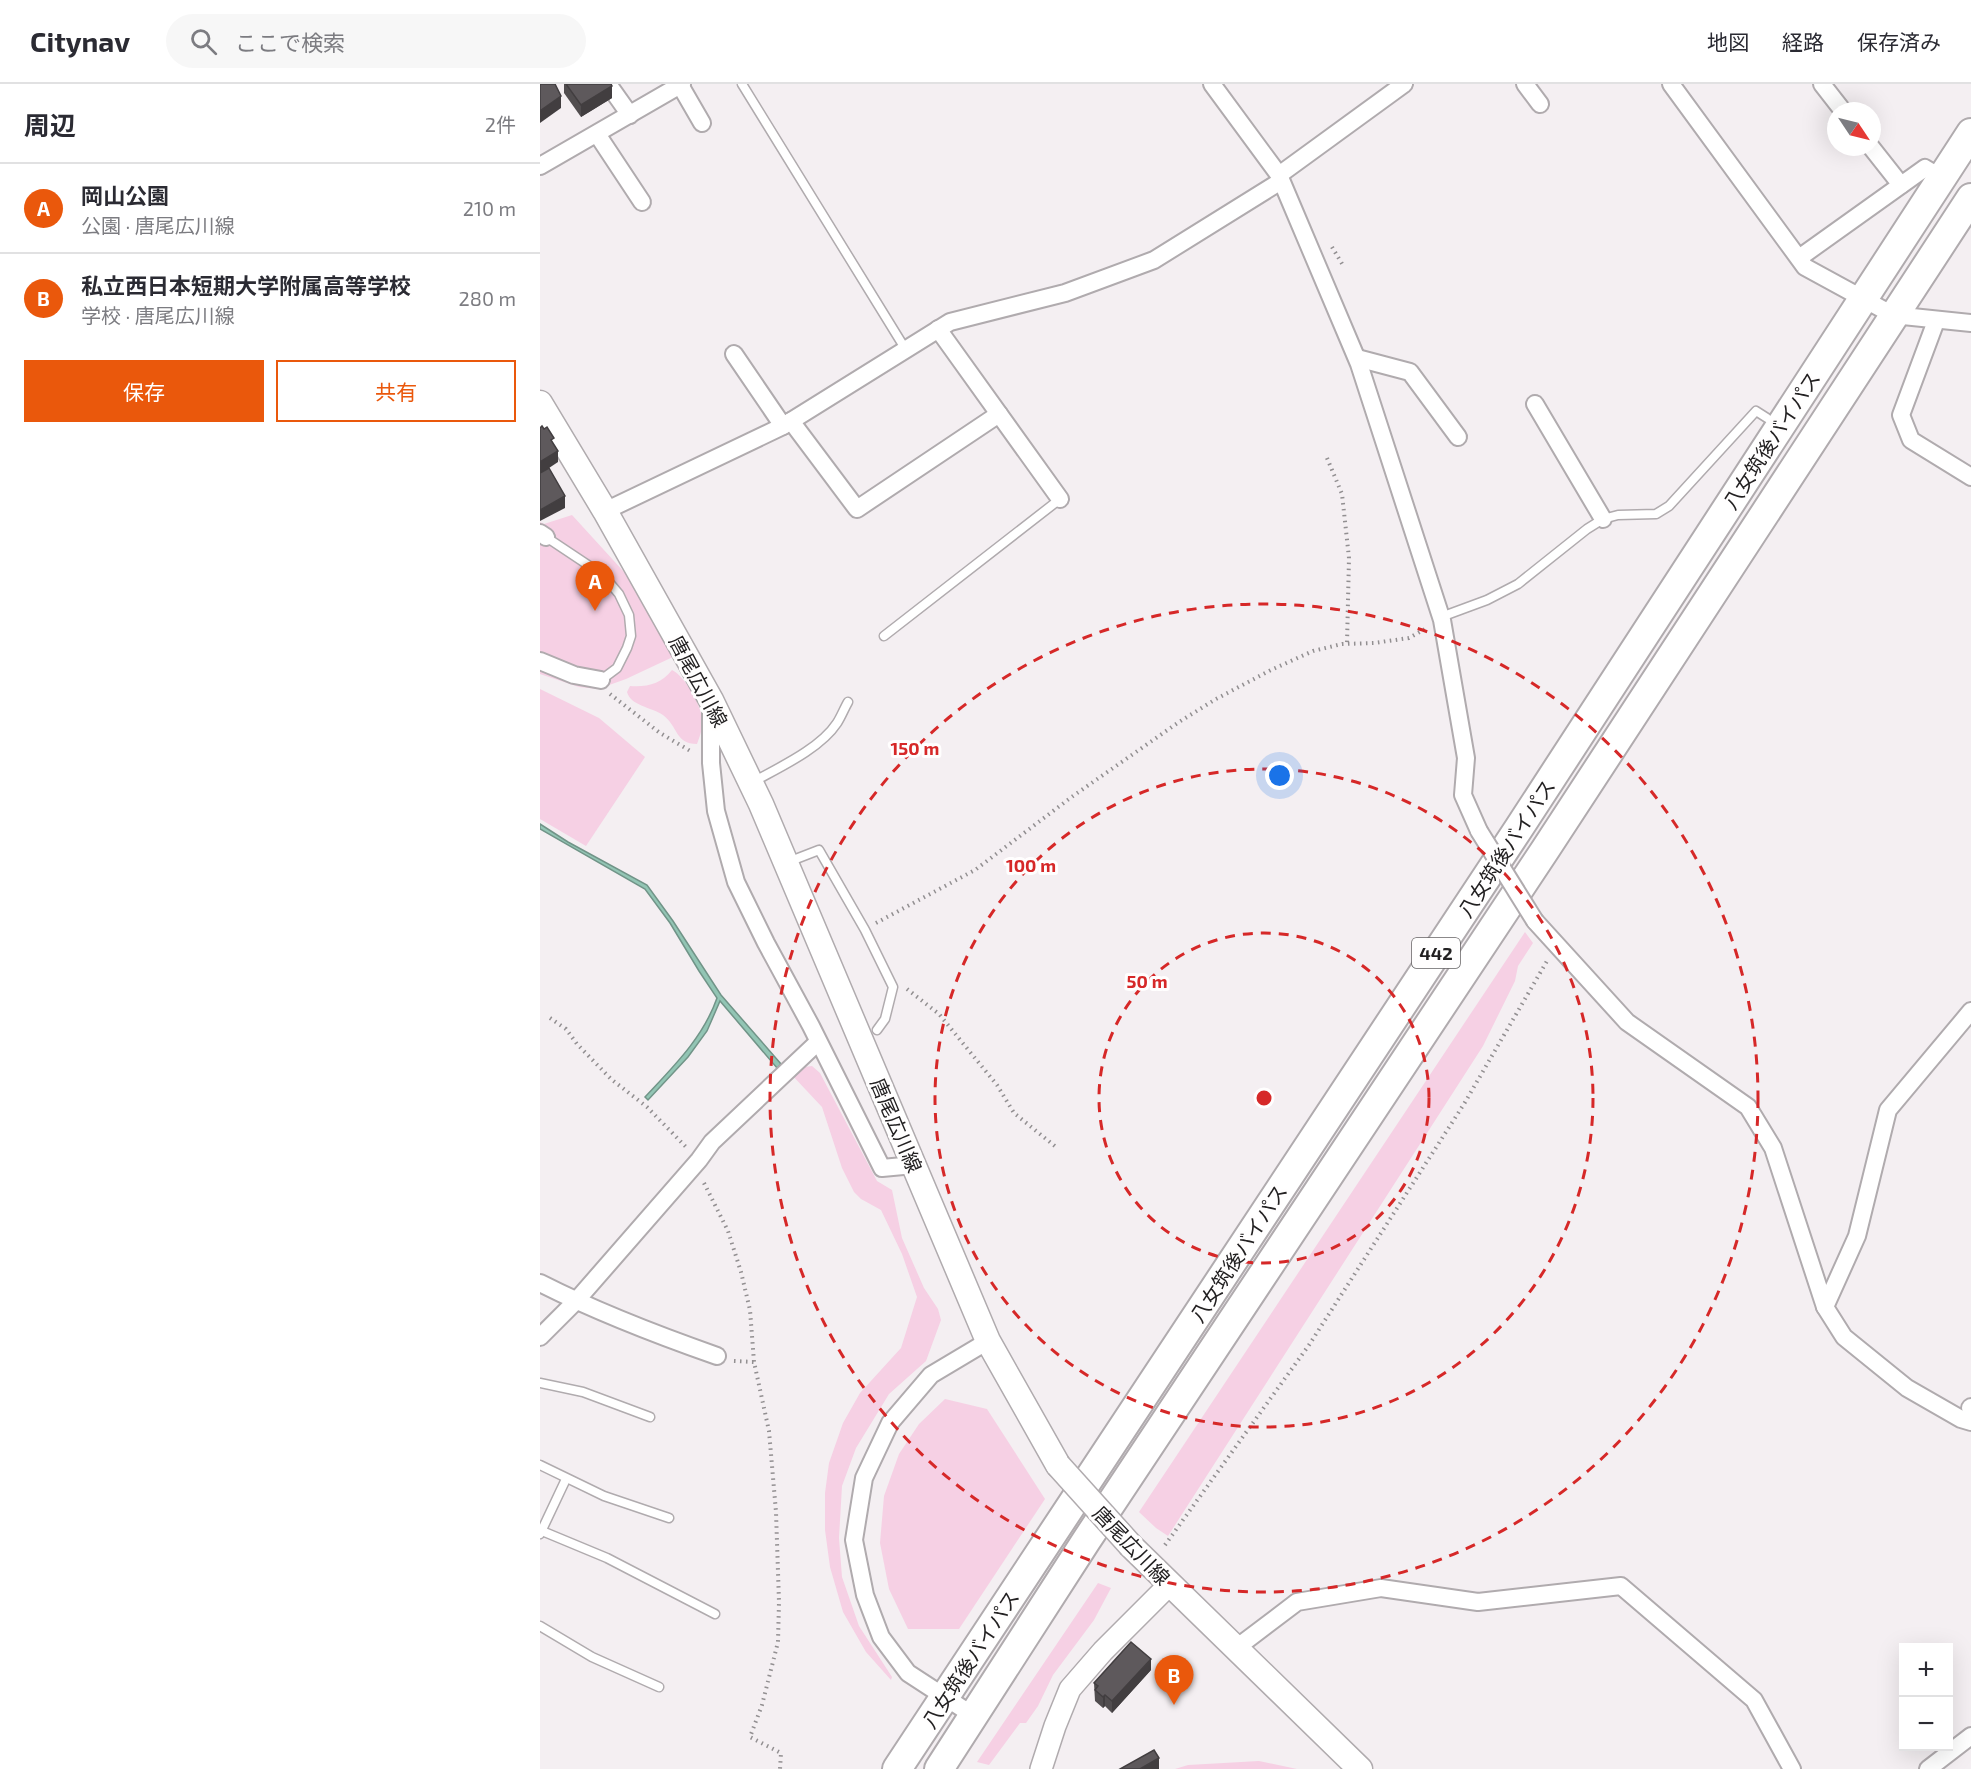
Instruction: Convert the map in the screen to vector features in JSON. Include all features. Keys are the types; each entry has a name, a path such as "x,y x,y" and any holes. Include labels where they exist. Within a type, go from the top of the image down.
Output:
{"highway":[{"name":"八女筑後バイパス","path":"897,1769 1519,828 1971,133"},
{"name":"八女筑後バイパス","path":"939,1769 1099,1522 1545,850 1971,198"}],"main road":[{"name":"唐尾広川線","path":"540,403 605,511 711,700 751,783 988,1341 1058,1465 1131,1546 1360,1769"}],"street":[{"path":"608,84 630,115"},
{"path":"1212,84 1280,178 1357,358 1441,618 1466,758 1463,795 1479,831 1535,921 1628,1022 1748,1107 1773,1148 1825,1307 1844,1337 1907,1388 1961,1419 1971,1422"},
{"path":"605,511 787,423 950,322 1065,293 1154,260 1280,178 1404,84"},
{"path":"1525,84 1540,104"},
{"path":"1671,84 1805,267 1893,315 1971,323"},
{"path":"1822,84 1836,102"},
{"path":"540,166 681,85 702,123"},
{"path":"597,134 642,202"},
{"path":"1878,156 1901,185"},
{"path":"1798,258 1924,168 1930,171"},
{"path":"1936,321 1901,415 1911,440 1971,477"},
{"path":"938,329 1060,500"},
{"path":"734,354 857,509 999,414"},
{"path":"1357,358 1410,372 1458,437"},
{"path":"1536,404 1603,519"},
{"path":"540,661 574,675 601,680"},
{"path":"711,700 711,763 716,811 736,882 882,1168 914,1165"},
{"path":"1825,1307 1857,1236 1888,1110 1971,1011"},
{"path":"540,1337 576,1301 695,1165 712,1142 818,1042"},
{"path":"540,1283 576,1301 660,1336 717,1356"},
{"path":"974,1716 908,1673 880,1637 865,1595 854,1540 864,1478 890,1423 932,1375 988,1341"},
{"path":"1041,1769 1070,1689 1102,1651 1170,1584"},
{"path":"1235,1649 1297,1602 1381,1588 1478,1602 1621,1586 1754,1701 1792,1769"},
{"path":"1928,1769 1971,1736"}],"lane":[{"path":"742,84 906,350"},
{"path":"1441,618 1487,600 1518,584 1603,519 1618,515 1656,514 1669,506 1756,411 1767,418"},
{"path":"884,636 1060,500"},
{"path":"543,535 603,575 619,594 629,615 631,636 627,648 617,668 601,680"},
{"path":"751,783 819,742 836,725 848,702"},
{"path":"785,863 819,850 865,930 893,987 885,1019 877,1030"},
{"path":"540,1383 583,1392 650,1417"},
{"path":"540,1465 604,1496 669,1518"},
{"path":"566,1479 541,1532 607,1558 715,1614"},
{"path":"540,1626 592,1657 659,1687"}],"path":[{"path":"1327,458 1342,494 1348,547 1347,644"},
{"path":"865,930 975,870 1072,796 1216,699 1313,651 1347,644 1409,638 1441,618"},
{"path":"601,680 612,698 660,733 711,763"},
{"path":"1165,1545 1309,1345 1464,1104 1556,944"},
{"path":"890,980 909,990 939,1014 997,1085 1014,1113 1056,1147"},
{"path":"550,1018 566,1029 577,1044 611,1079 647,1107 684,1145 728,1231 741,1272 750,1310 754,1362 769,1431 776,1512 779,1602 778,1642 762,1705 750,1737 780,1754 780,1769"},
{"path":"740,1362 754,1362"}],"shaded area":[{"path":"572,515 635,584 675,656 626,679 598,689 579,687 540,674 540,522 544,524"},
{"path":"672,670 682,678 699,707 702,726 697,744 685,741 668,719 637,703 629,697 627,692 630,686 643,686 659,681"},
{"path":"540,689 599,718 645,757 586,846 540,819"},
{"path":"540,824 647,885 721,995 781,1064 777,1068 720,1001 707,1031 688,1057 648,1100 645,1097 695,1039 711,1013 717,998 670,923 645,889 540,829"},
{"path":"1525,932 1533,943 1518,966 1515,981 1483,1046 1168,1536 1139,1512"},
{"path":"812,1066 820,1073 877,1181 892,1190 902,1238 924,1288 938,1309 941,1320 926,1361 889,1394 856,1448 842,1486 839,1538 842,1577 859,1626 892,1677 891,1680 866,1652 843,1612 830,1567 825,1530 825,1493 829,1463 843,1423 860,1393 901,1348 917,1297 902,1254 881,1210 861,1199 854,1192 842,1168 822,1107 791,1074 797,1068"},
{"path":"945,1399 987,1409 1045,1499 959,1629 908,1629 889,1589 880,1543 884,1496 899,1454 919,1424"},
{"path":"1098,1583 1111,1588 1094,1620 1053,1675 1038,1706 1026,1723 1020,1723 989,1765 977,1762"},
{"path":"1259,1761 1297,1769 1175,1769 1188,1765"}],"building":[{"path":"540,84 555,84 561,96 540,111"},
{"path":"566,84 611,84 612,86 581,105"},
{"path":"542,426 544,429 547,427 558,451 540,462 540,428"},
{"path":"549,468 565,496 540,510 540,473"},
{"path":"1131,1642 1151,1659 1112,1701 1095,1690 1098,1686 1094,1683"},
{"path":"1154,1750 1159,1758 1140,1769 1120,1769"}],"place":[{"name":"岡山公園","path":"595,611"},
{"name":"私立西日本短期大学附属高等学校","path":"1174,1705"}]}
